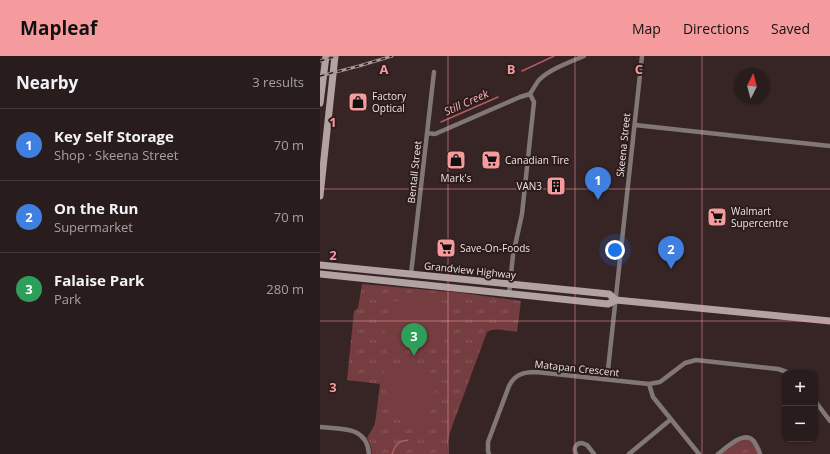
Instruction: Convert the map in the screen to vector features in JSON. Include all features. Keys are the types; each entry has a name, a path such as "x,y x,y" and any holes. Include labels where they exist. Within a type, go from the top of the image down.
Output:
{"main road":[{"path":"320,103 326,56"},
{"path":"320,196 335,56"},
{"name":"Grandview Highway","path":"320,265 609,294 616,300"},
{"name":"Grandview Highway","path":"320,274 608,304 616,300 830,321"}],"street":[{"path":"427,133 435,134 530,94 539,80 558,68 584,56"},
{"name":"Skeena Street","path":"607,379 642,56"},
{"name":"Bentall Street","path":"411,274 434,72"},
{"path":"509,294 513,255 522,214 534,102 530,94"},
{"path":"635,125 830,146"},
{"path":"698,454 653,397 649,384 660,382 685,363 696,360 782,370"},
{"name":"Matapan Crescent","path":"489,454 488,442 509,386 516,376 522,373 536,372 649,384"},
{"path":"818,405 830,420"},
{"path":"629,454 670,420"},
{"path":"320,427 356,432 363,436 369,454"},
{"path":"718,454 739,438 743,437 748,437 753,440 760,451 760,454"},
{"path":"576,454 576,446 582,443 587,445 594,454"}],"green space":[{"path":"362,284 462,293 521,301 517,332 498,330 487,332 450,432 447,454 372,454 367,438 375,424 380,384 347,380 354,311 358,308"},
{"path":"438,294 445,341 442,346 387,353 384,324 392,302"},
{"path":"385,365 435,374 437,376 429,415 425,422 418,424 409,419 401,414 390,401 385,384"},
{"path":"739,439 750,441 758,454 720,454"}],"waterway":[{"name":"Still Creek","path":"522,71 554,56"},
{"name":"Still Creek","path":"441,122 498,97"},
{"path":"392,454 398,443 408,440"}],"railway":[{"path":"320,61 337,56"},
{"path":"320,76 392,56"}],"place":[{"name":"Factory Optical","path":"358,102"},
{"name":"Mark's","path":"456,160"},
{"name":"Canadian Tire","path":"491,160"},
{"name":"VAN3","path":"556,186"},
{"name":"Key Self Storage","path":"598,200"},
{"name":"Walmart Supercentre","path":"717,217"},
{"name":"Save-On-Foods","path":"446,248"},
{"name":"On the Run","path":"671,269"},
{"name":"Falaise Park","path":"414,356"}]}
